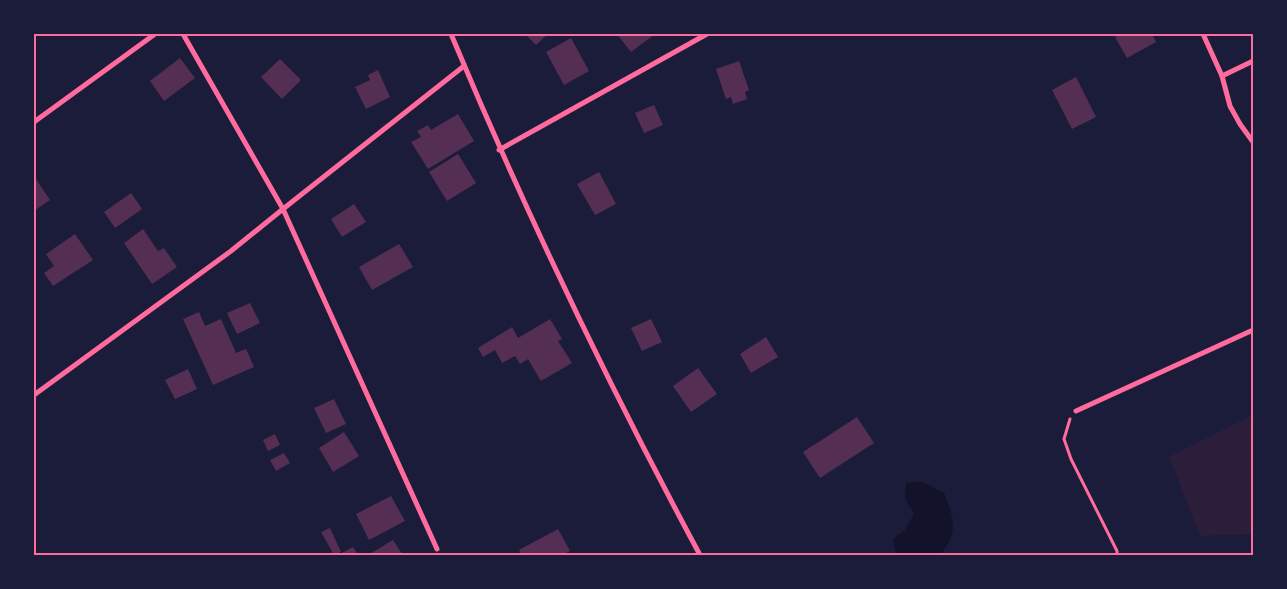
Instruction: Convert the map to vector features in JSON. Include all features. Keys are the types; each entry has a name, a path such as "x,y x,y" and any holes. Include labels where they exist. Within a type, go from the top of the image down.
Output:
{"street":[{"path":"34,122 155,34"},
{"path":"183,34 283,210 437,549"},
{"path":"451,34 500,150 653,468 700,555"},
{"path":"500,150 707,34"},
{"path":"1203,34 1222,76 1230,106 1253,142"},
{"path":"1222,76 1253,61"},
{"path":"34,395 232,251 464,66"},
{"path":"1076,411 1253,330"}],"path":[{"path":"1076,411 1068,423 1064,439 1071,459 1118,552 1117,555"}],"shaded area":[{"path":"1253,415 1253,534 1200,536 1169,457"},
{"path":"923,482 944,493 953,525 950,539 940,555 896,555 893,539 905,530 914,514 905,498 906,483"}],"building":[{"path":"525,34 548,34 536,45"},
{"path":"617,34 653,34 654,35 631,52"},
{"path":"1121,34 1152,34 1156,42 1127,58 1115,37"},
{"path":"571,38 589,71 564,85 546,52"},
{"path":"180,58 195,78 164,101 150,81"},
{"path":"280,59 301,80 282,99 261,77"},
{"path":"739,61 749,90 745,92 747,99 733,104 731,97 726,99 716,69"},
{"path":"378,70 390,97 366,109 355,87 370,80 368,75"},
{"path":"1076,77 1096,117 1072,129 1052,90"},
{"path":"654,105 663,125 644,133 635,113"},
{"path":"458,114 474,141 428,169 411,142 421,137 417,131 428,125 431,130"},
{"path":"458,154 476,183 447,201 429,172"},
{"path":"599,172 616,204 595,215 577,184"},
{"path":"34,176 50,200 34,211"},
{"path":"131,193 142,209 115,228 104,212"},
{"path":"354,204 366,222 342,237 331,219"},
{"path":"143,229 158,251 164,248 177,267 152,284 124,243"},
{"path":"75,234 93,260 53,286 44,273 54,266 46,254"},
{"path":"399,244 413,267 372,290 359,267"},
{"path":"250,303 260,323 237,334 227,313"},
{"path":"199,312 205,326 221,319 236,353 246,349 254,367 213,385 183,319"},
{"path":"550,319 562,339 558,341 572,363 541,381 528,359 520,364 515,356 502,363 495,350 483,357 478,348 512,327 518,338"},
{"path":"651,319 662,342 642,351 631,328"},
{"path":"766,337 778,357 751,373 740,354"},
{"path":"698,368 717,394 691,412 673,386"},
{"path":"188,369 197,389 175,399 165,380"},
{"path":"334,399 346,424 326,433 314,408"},
{"path":"857,417 874,443 820,478 803,452"},
{"path":"344,432 359,456 333,472 319,448"},
{"path":"275,434 280,445 268,451 263,440"},
{"path":"284,453 290,463 276,471 270,460"},
{"path":"391,496 405,521 369,540 356,514"},
{"path":"330,528 341,552 334,555 321,532"},
{"path":"558,529 570,551 562,555 522,555 519,550"},
{"path":"393,540 402,554 368,555"},
{"path":"353,547 358,555 338,555"}]}
